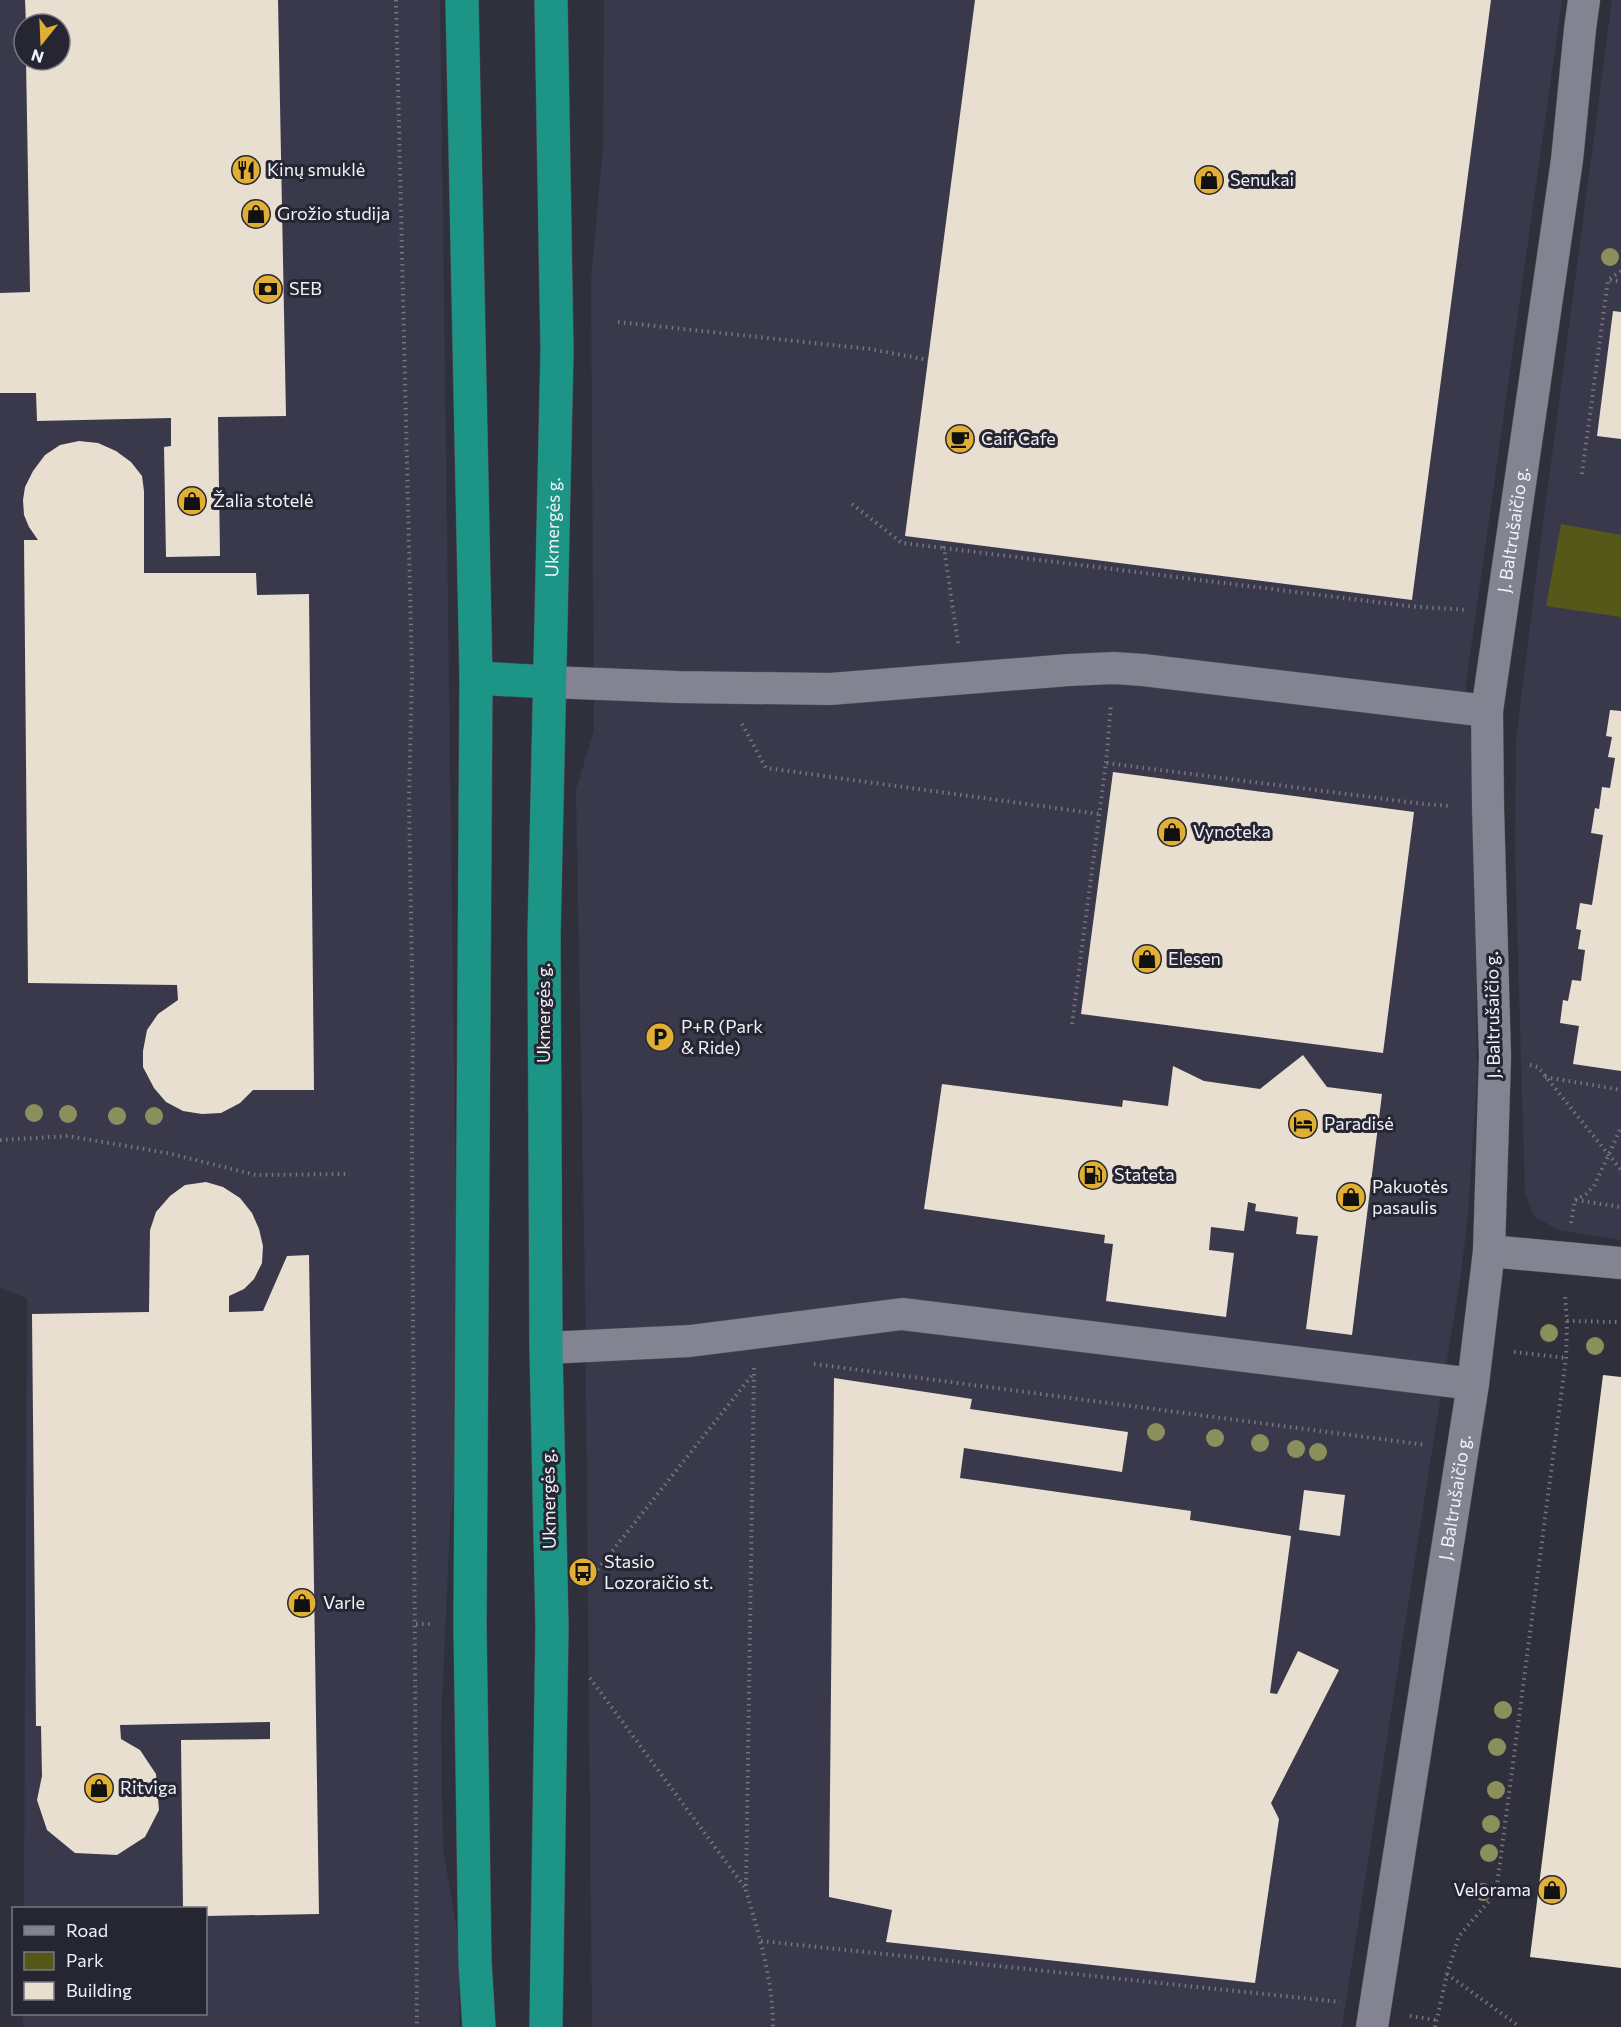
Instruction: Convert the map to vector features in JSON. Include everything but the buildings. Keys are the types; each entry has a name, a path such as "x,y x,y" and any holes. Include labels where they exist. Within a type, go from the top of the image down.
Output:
{"highway":[{"path":"462,0 476,678 470,1625 478,2027"},
{"name":"Ukmergės g.","path":"546,2027 552,1626 546,1348 544,937 557,351 551,0"},
{"path":"476,678 549,682"}],"street":[{"name":"J. Baltrušaičio g.","path":"1372,2027 1473,1384 1489,1251 1495,1057 1487,711 1567,160 1584,0"},
{"path":"549,682 623,686 831,689 1114,668 1487,711"},
{"path":"1489,1251 1621,1263"},
{"path":"546,1348 690,1341 902,1314 1473,1384"}],"path":[{"path":"396,0 412,673 409,801 413,1028 417,2027"},
{"path":"1582,474 1608,280 1621,271"},
{"path":"1608,280 1621,282"},
{"path":"618,321 860,347 928,360"},
{"path":"852,504 902,543 1408,606 1500,612"},
{"path":"944,548 963,678"},
{"path":"1072,1024 1106,763 1114,668"},
{"path":"731,723 742,723 766,768 1099,814"},
{"path":"1106,763 1424,804 1488,807"},
{"path":"1495,1057 1538,1067 1621,1170"},
{"path":"1544,1077 1621,1090"},
{"path":"1575,1200 1585,1195 1594,1186 1621,1128"},
{"path":"0,1140 68,1136 167,1153 256,1175 350,1174"},
{"path":"1575,1200 1621,1207"},
{"path":"1569,1232 1575,1200"},
{"path":"1435,2027 1447,1974 1459,1936 1496,1893 1566,1359 1567,1321 1564,1296"},
{"path":"1567,1321 1621,1322"},
{"path":"774,2027 773,2000 761,1941 746,1890 753,1374 755,1356 790,1327"},
{"path":"1506,1351 1566,1359"},
{"path":"806,1363 1462,1450"},
{"path":"589,1580 753,1374"},
{"path":"587,1673 746,1890"},
{"path":"761,1941 1344,2002"},
{"path":"1447,1974 1520,2027"},
{"path":"1407,2016 1436,2020"}],"shaded area":[{"path":"0,0 440,0 459,1447 450,1524 441,1724 443,1849 459,1941 459,2027 23,2027 23,2015 207,2015 207,1907 24,1907 27,1298 0,1288"},
{"path":"604,0 1562,0 1466,684 1474,783 1477,1080 1468,1214 1460,1282 1342,2027 592,2027 585,1288 576,790 594,730 591,280 603,147"},
{"path":"1612,0 1621,0 1621,1240 1558,1230 1534,1216 1525,1194 1515,854 1516,740"}],"green space":[{"path":"1561,524 1621,535 1621,617 1546,606"}],"place":[{"name":"Kinų smuklė","path":"246,170"},
{"name":"Senukai","path":"1209,180"},
{"name":"Grožio studija","path":"256,214"},
{"name":"SEB","path":"268,289"},
{"name":"Caif Cafe","path":"960,439"},
{"name":"Žalia stotelė","path":"192,501"},
{"name":"Vynoteka","path":"1172,832"},
{"name":"Elesen","path":"1147,959"},
{"name":"P+R (Park & Ride)","path":"660,1037"},
{"name":"Paradisė","path":"1303,1124"},
{"name":"Stateta","path":"1093,1175"},
{"name":"Pakuotės pasaulis","path":"1351,1197"},
{"name":"Stasio Lozoraičio st.","path":"583,1572"},
{"name":"Varle","path":"302,1603"},
{"name":"Ritviga","path":"99,1788"},
{"name":"Velorama","path":"1552,1890"}]}
